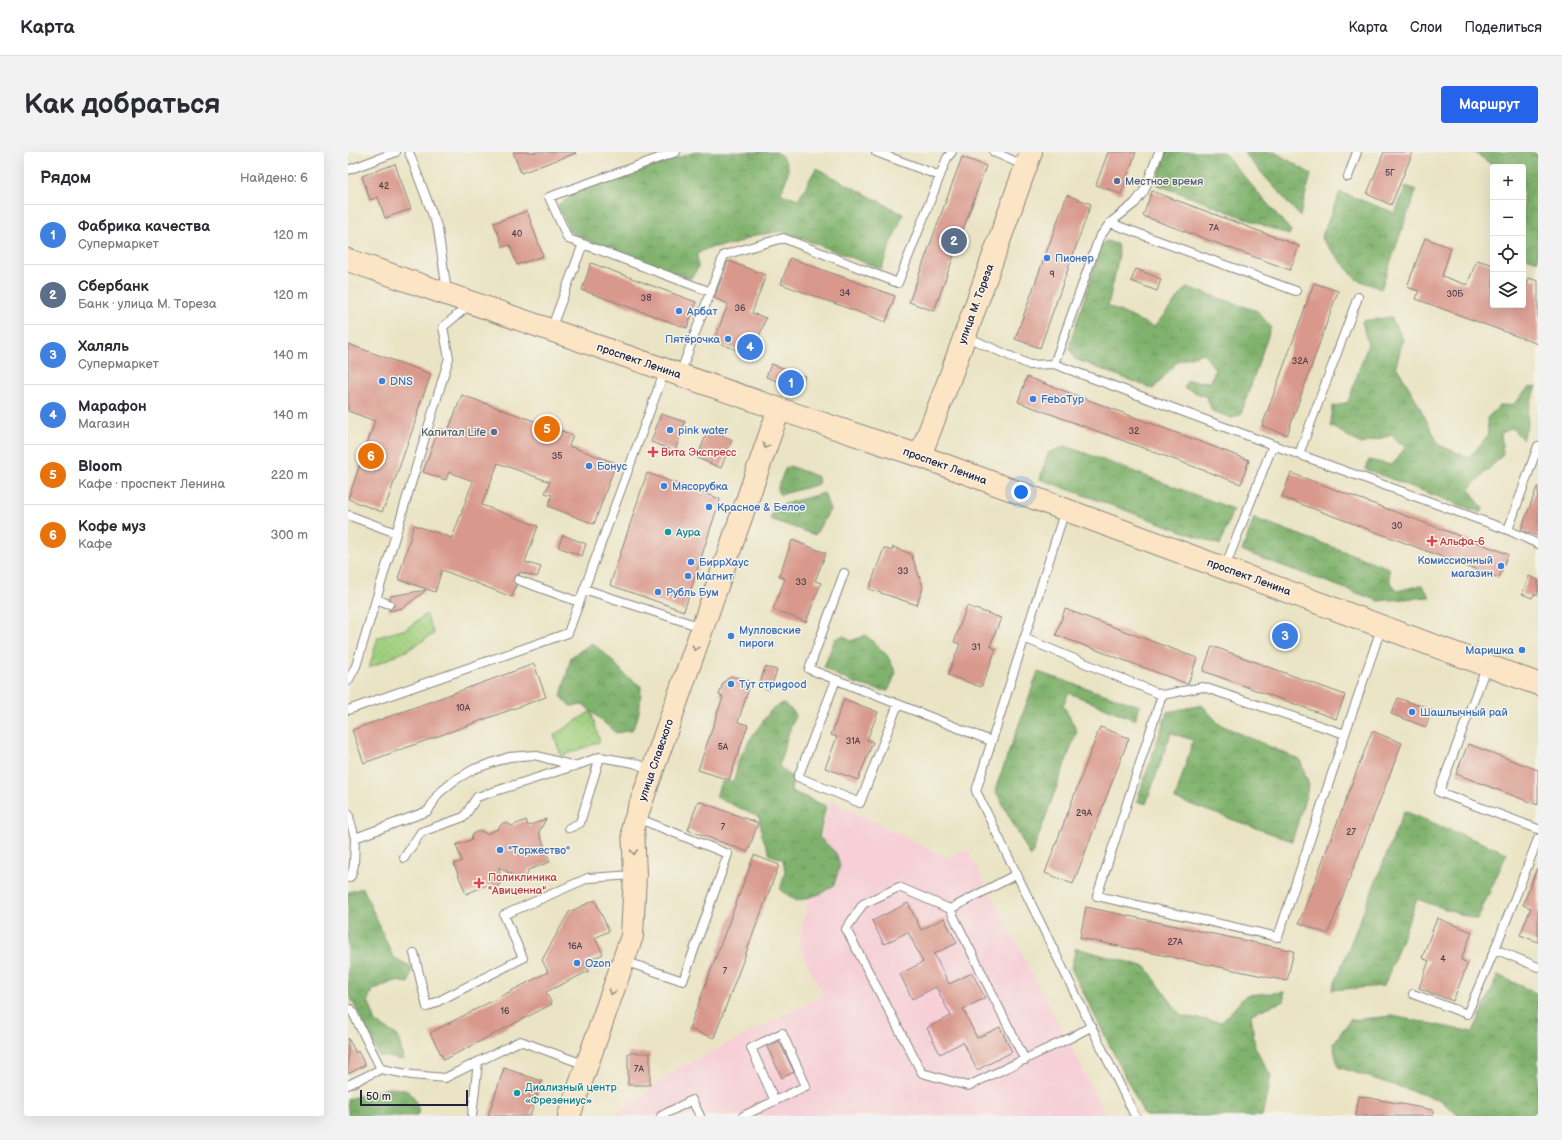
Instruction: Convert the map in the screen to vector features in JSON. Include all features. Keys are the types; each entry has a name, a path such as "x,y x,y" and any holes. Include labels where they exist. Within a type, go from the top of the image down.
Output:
{"main road":[{"name":"улица М. Тореза","path":"920,456 1029,159"},
{"name":"проспект Ленина","path":"348,260 779,409 920,456 1382,625 1538,684"},
{"name":"улица Славского","path":"569,1116 632,936 635,875 633,826 779,409"}],"lane":[{"path":"348,170 396,152"},
{"path":"409,152 438,229 448,295"},
{"path":"676,152 549,196 568,238 711,292"},
{"path":"876,152 940,176"},
{"path":"348,710 568,633 584,589 673,372 711,292 724,255 783,238 898,283 947,158 952,152"},
{"path":"994,152 1029,159"},
{"path":"1054,364 1098,238 1110,223 1135,204 1144,191 1159,152"},
{"path":"1348,177 1357,152"},
{"path":"1110,223 1296,291"},
{"path":"551,330 582,244"},
{"path":"1298,454 1358,297"},
{"path":"348,681 356,666 449,358 443,327 472,303"},
{"path":"964,336 1030,365 1054,364 1508,530 1538,544"},
{"path":"1224,568 1273,445"},
{"path":"1508,530 1538,446"},
{"path":"1065,510 976,791 1135,1116"},
{"path":"348,514 396,533"},
{"path":"844,573 808,669 991,741"},
{"path":"518,580 579,602"},
{"path":"584,589 702,628"},
{"path":"376,599 389,604"},
{"path":"1162,695 1097,896 1278,937 1382,625"},
{"path":"1024,638 1162,695 1203,687 1345,734"},
{"path":"1487,664 1439,792 1538,829"},
{"path":"836,680 798,777 860,803 898,704"},
{"path":"355,838 428,811 438,794 455,780 474,769 509,757 534,755 575,766"},
{"path":"569,828 580,823 600,757"},
{"path":"404,858 421,832 464,817 477,797 600,757 634,763 653,770"},
{"path":"348,813 355,838 354,865 351,876 348,878"},
{"path":"623,961 682,981 728,854 636,818"},
{"path":"1413,994 1467,1014 1495,949 1538,839"},
{"path":"950,909 1017,874"},
{"path":"414,953 427,1007 523,958 504,915 588,878 635,875"},
{"path":"1025,1060 950,909 899,887 863,904 846,929 922,1073 968,1086 1025,1060 1092,1026"},
{"path":"1495,949 1538,967"},
{"path":"348,1010 351,1009 381,1068"},
{"path":"743,1116 775,1101 806,1086 782,1033 751,1048 775,1101"},
{"path":"348,1085 381,1068 412,1075 445,1078 520,1041 586,1065"},
{"path":"472,1116 478,1062"},
{"path":"661,1116 692,1100 700,1116"}],"shaded area":[{"path":"830,800 947,858 967,849 1092,1087 1105,1116 613,1116 679,1068 823,995 798,945"}],"green space":[{"path":"695,152 777,152 783,158 788,167 787,177 781,194 799,199 816,168 903,214 881,269 783,231 756,235 735,244 708,248 697,254 698,268 690,279 596,244 570,232 558,205 575,193"},
{"path":"1166,152 1223,152 1291,231 1289,235 1156,184"},
{"path":"1243,152 1275,152 1311,174 1300,216"},
{"path":"1474,152 1538,152 1538,261 1526,257 1526,164 1491,164"},
{"path":"1406,186 1416,190 1381,289 1356,279 1321,238 1340,192 1395,213"},
{"path":"1106,241 1117,244 1119,255 1108,306 1154,327 1187,287 1257,311 1271,327 1241,414 1232,418 1212,411 1207,397 1184,388 1187,381 1211,382 1215,369 1203,353 1178,361 1153,389 1075,359 1069,347 1101,245"},
{"path":"1391,317 1403,340 1396,366 1414,396 1439,445 1469,458 1488,435 1487,418 1499,406 1514,404 1528,388 1537,386 1527,413 1528,424 1522,439 1512,428 1501,433 1503,455 1469,489 1483,509 1481,513 1365,469 1369,460 1392,465 1405,448 1392,435 1361,444 1331,426 1332,407 1348,402 1368,344 1362,321"},
{"path":"1066,446 1233,509 1220,545 1040,479 1048,453"},
{"path":"790,466 818,477 819,484 780,495 777,490 785,469"},
{"path":"824,493 830,510 815,535 770,519 774,507"},
{"path":"1254,518 1389,568 1390,581 1397,591 1422,585 1430,597 1379,601 1242,551"},
{"path":"426,614 434,634 406,651 369,668 378,637 406,629"},
{"path":"866,635 887,655 896,673 888,691 854,683 838,676 824,667 835,639 843,636 851,641"},
{"path":"592,643 610,658 627,677 641,686 639,714 632,730 616,733 584,705 570,706 561,696 571,657"},
{"path":"1038,672 1140,706 1135,720 1069,693 1063,705 1077,731 1031,857 995,790"},
{"path":"783,703 796,714 787,737 779,766 793,778 791,791 826,806 819,837 836,853 840,865 834,885 820,894 797,901 780,890 785,872 783,859 770,855 762,835 759,817 716,797 721,782 734,781 739,759 751,738 771,710"},
{"path":"1202,705 1219,724 1300,760 1309,786 1292,841 1175,799 1193,740 1171,733 1146,804 1137,801 1167,712"},
{"path":"591,711 600,742 561,756 554,735"},
{"path":"1404,811 1507,853 1477,920 1417,899 1384,986 1332,990"},
{"path":"363,888 393,957 412,967 409,983 395,981 372,990 368,1000 376,1022 398,1036 404,1060 379,1056 348,992 348,892"},
{"path":"1076,948 1146,967 1181,1016 1222,1022 1246,995 1284,992 1284,1001 1251,1014 1255,1047 1271,1076 1262,1116 1145,1116 1071,968"},
{"path":"1498,975 1538,994 1538,1116 1459,1116 1440,1100 1338,1067 1333,1044 1350,1020 1392,1016 1473,1032"},
{"path":"388,1088 401,1089 409,1092 415,1099 419,1111 417,1116 348,1116 348,1099"}],"building":[{"path":"513,152 575,152 576,153 521,173"},
{"path":"1108,152 1136,152 1121,194 1096,185"},
{"path":"1384,152 1413,152 1391,205 1367,194"},
{"path":"962,157 986,166 934,311 909,302"},
{"path":"395,164 411,209 385,218 378,197 370,200 362,176"},
{"path":"1152,191 1299,246 1290,270 1143,216"},
{"path":"1067,195 1091,204 1040,348 1015,339"},
{"path":"527,211 543,256 517,265 510,245 503,247 494,223"},
{"path":"1425,238 1451,248 1442,276 1467,285 1477,260 1490,264 1490,308 1526,308 1526,288 1529,278 1538,281 1538,344 1416,299 1419,291 1407,287"},
{"path":"790,258 895,296 886,322 781,284"},
{"path":"728,261 766,275 752,313 766,318 752,356 714,341 728,304 714,298"},
{"path":"591,263 696,302 687,328 582,290"},
{"path":"1136,269 1161,279 1157,291 1131,281"},
{"path":"1314,283 1338,291 1287,435 1262,426"},
{"path":"348,344 431,374 386,505 382,512 348,499 375,421 348,411"},
{"path":"771,364 805,376 800,389 766,377"},
{"path":"1027,377 1249,460 1241,484 1018,402"},
{"path":"462,395 573,435 569,446 616,463 594,524 548,506 552,495 545,493 550,482 498,463 482,505 538,526 525,562 541,567 537,577 520,572 519,575 515,576 513,581 516,585 512,597 442,570 435,592 398,579 414,525 452,538 473,481 449,472 446,480 423,472 439,428 448,431"},
{"path":"661,414 685,422 675,451 651,442"},
{"path":"708,430 732,440 721,468 697,458"},
{"name":"Аура","path":"647,473 720,499 684,611 610,585"},
{"path":"1291,473 1508,554 1499,578 1282,497"},
{"path":"1538,487 1538,536 1521,530"},
{"path":"563,535 586,544 582,556 558,547"},
{"path":"792,540 826,553 815,581 821,583 806,622 773,609 785,579 779,576"},
{"path":"893,547 911,554 923,587 917,605 869,589 884,548 892,551"},
{"path":"1529,576 1538,580 1538,595 1534,594 1532,598 1522,594"},
{"path":"426,590 403,608 388,611 394,606 393,601 390,599 391,596"},
{"path":"967,606 1001,618 990,646 996,649 981,687 948,675 960,644 954,642"},
{"path":"1065,609 1197,658 1188,684 1056,635"},
{"path":"1212,646 1345,695 1336,719 1203,671"},
{"path":"534,664 546,697 364,763 352,730"},
{"path":"765,667 777,670 770,690 759,687"},
{"path":"731,676 751,682 738,722 748,725 729,780 698,770 723,697 719,695 723,683"},
{"name":"Шашлычный рай","path":"1398,698 1432,710 1426,727 1391,714"},
{"path":"844,699 878,712 867,740 873,742 858,780 825,768 837,737 831,735"},
{"path":"1100,727 1129,738 1073,884 1045,873"},
{"path":"1372,731 1402,743 1328,934 1299,923"},
{"path":"1468,744 1538,770 1538,805 1456,774"},
{"path":"698,801 758,823 748,852 688,830"},
{"path":"546,819 539,832 550,862 528,870 527,875 523,878 518,878 499,867 501,883 497,887 487,885 466,894 454,864 462,861 456,845 471,840 472,835 476,832 481,831 486,834 498,829 503,823 507,823 512,826 526,820 528,826"},
{"path":"754,855 779,865 714,1038 689,1029"},
{"path":"1537,868 1538,942 1520,935 1531,908 1523,905"},
{"path":"595,900 609,931 595,938 603,954 585,962 589,971 546,992 552,1004 444,1060 430,1033 548,972 542,960 569,912"},
{"path":"908,903 921,930 944,918 957,943 934,954 949,984 972,973 985,998 963,1009 977,1038 1000,1027 1012,1052 977,1070 963,1042 940,1054 927,1028 951,1016 936,987 912,999 900,974 923,962 908,932 884,944 872,921"},
{"path":"1086,907 1294,951 1287,981 1080,938"},
{"path":"1437,918 1472,932 1461,960 1468,963 1453,1001 1419,988 1429,961 1422,958"},
{"path":"348,1038 356,1053 358,1051 365,1065 348,1074"},
{"path":"779,1041 794,1072 782,1078 767,1047"},
{"path":"628,1053 650,1053 650,1085 628,1085"},
{"name":"Диализный центр «Фрезениус»","path":"504,1068 542,1081 530,1116 488,1116"},
{"path":"1359,1096 1433,1110 1433,1116 1356,1116"}],"place":[{"name":"Местное время","path":"1117,181"},
{"name":"Сбербанк","path":"954,241"},
{"name":"Пионер","path":"1047,258"},
{"name":"Арбат","path":"679,311"},
{"name":"Пятёрочка","path":"728,339"},
{"name":"Марафон","path":"750,347"},
{"name":"DNS","path":"382,381"},
{"name":"Фабрика качества","path":"791,383"},
{"name":"FebaТур","path":"1033,399"},
{"name":"Bloom","path":"547,429"},
{"name":"pink water","path":"670,430"},
{"name":"Капитал Life","path":"494,432"},
{"name":"Вита Экспресс","path":"653,452"},
{"name":"Кофе муз","path":"371,456"},
{"name":"Бонус","path":"589,466"},
{"name":"Мясорубка","path":"664,486"},
{"name":"Красное & Белое","path":"709,507"},
{"name":"Аура","path":"668,532"},
{"name":"Альфа-6","path":"1432,541"},
{"name":"БиррХаус","path":"691,562"},
{"name":"Комиссионный магазин","path":"1501,566"},
{"name":"Магнит","path":"688,576"},
{"name":"Рубль Бум","path":"658,592"},
{"name":"Мулловские пироги","path":"731,636"},
{"name":"Халяль","path":"1285,636"},
{"name":"Маришка","path":"1522,650"},
{"name":"Тут стриgood","path":"731,684"},
{"name":"Шашлычный рай","path":"1412,712"},
{"name":"\"Торжество\"","path":"500,850"},
{"name":"Поликлиника \"Авиценна\"","path":"479,883"},
{"name":"Ozon","path":"577,963"},
{"name":"Диализный центр «Фрезениус»","path":"517,1093"}]}
